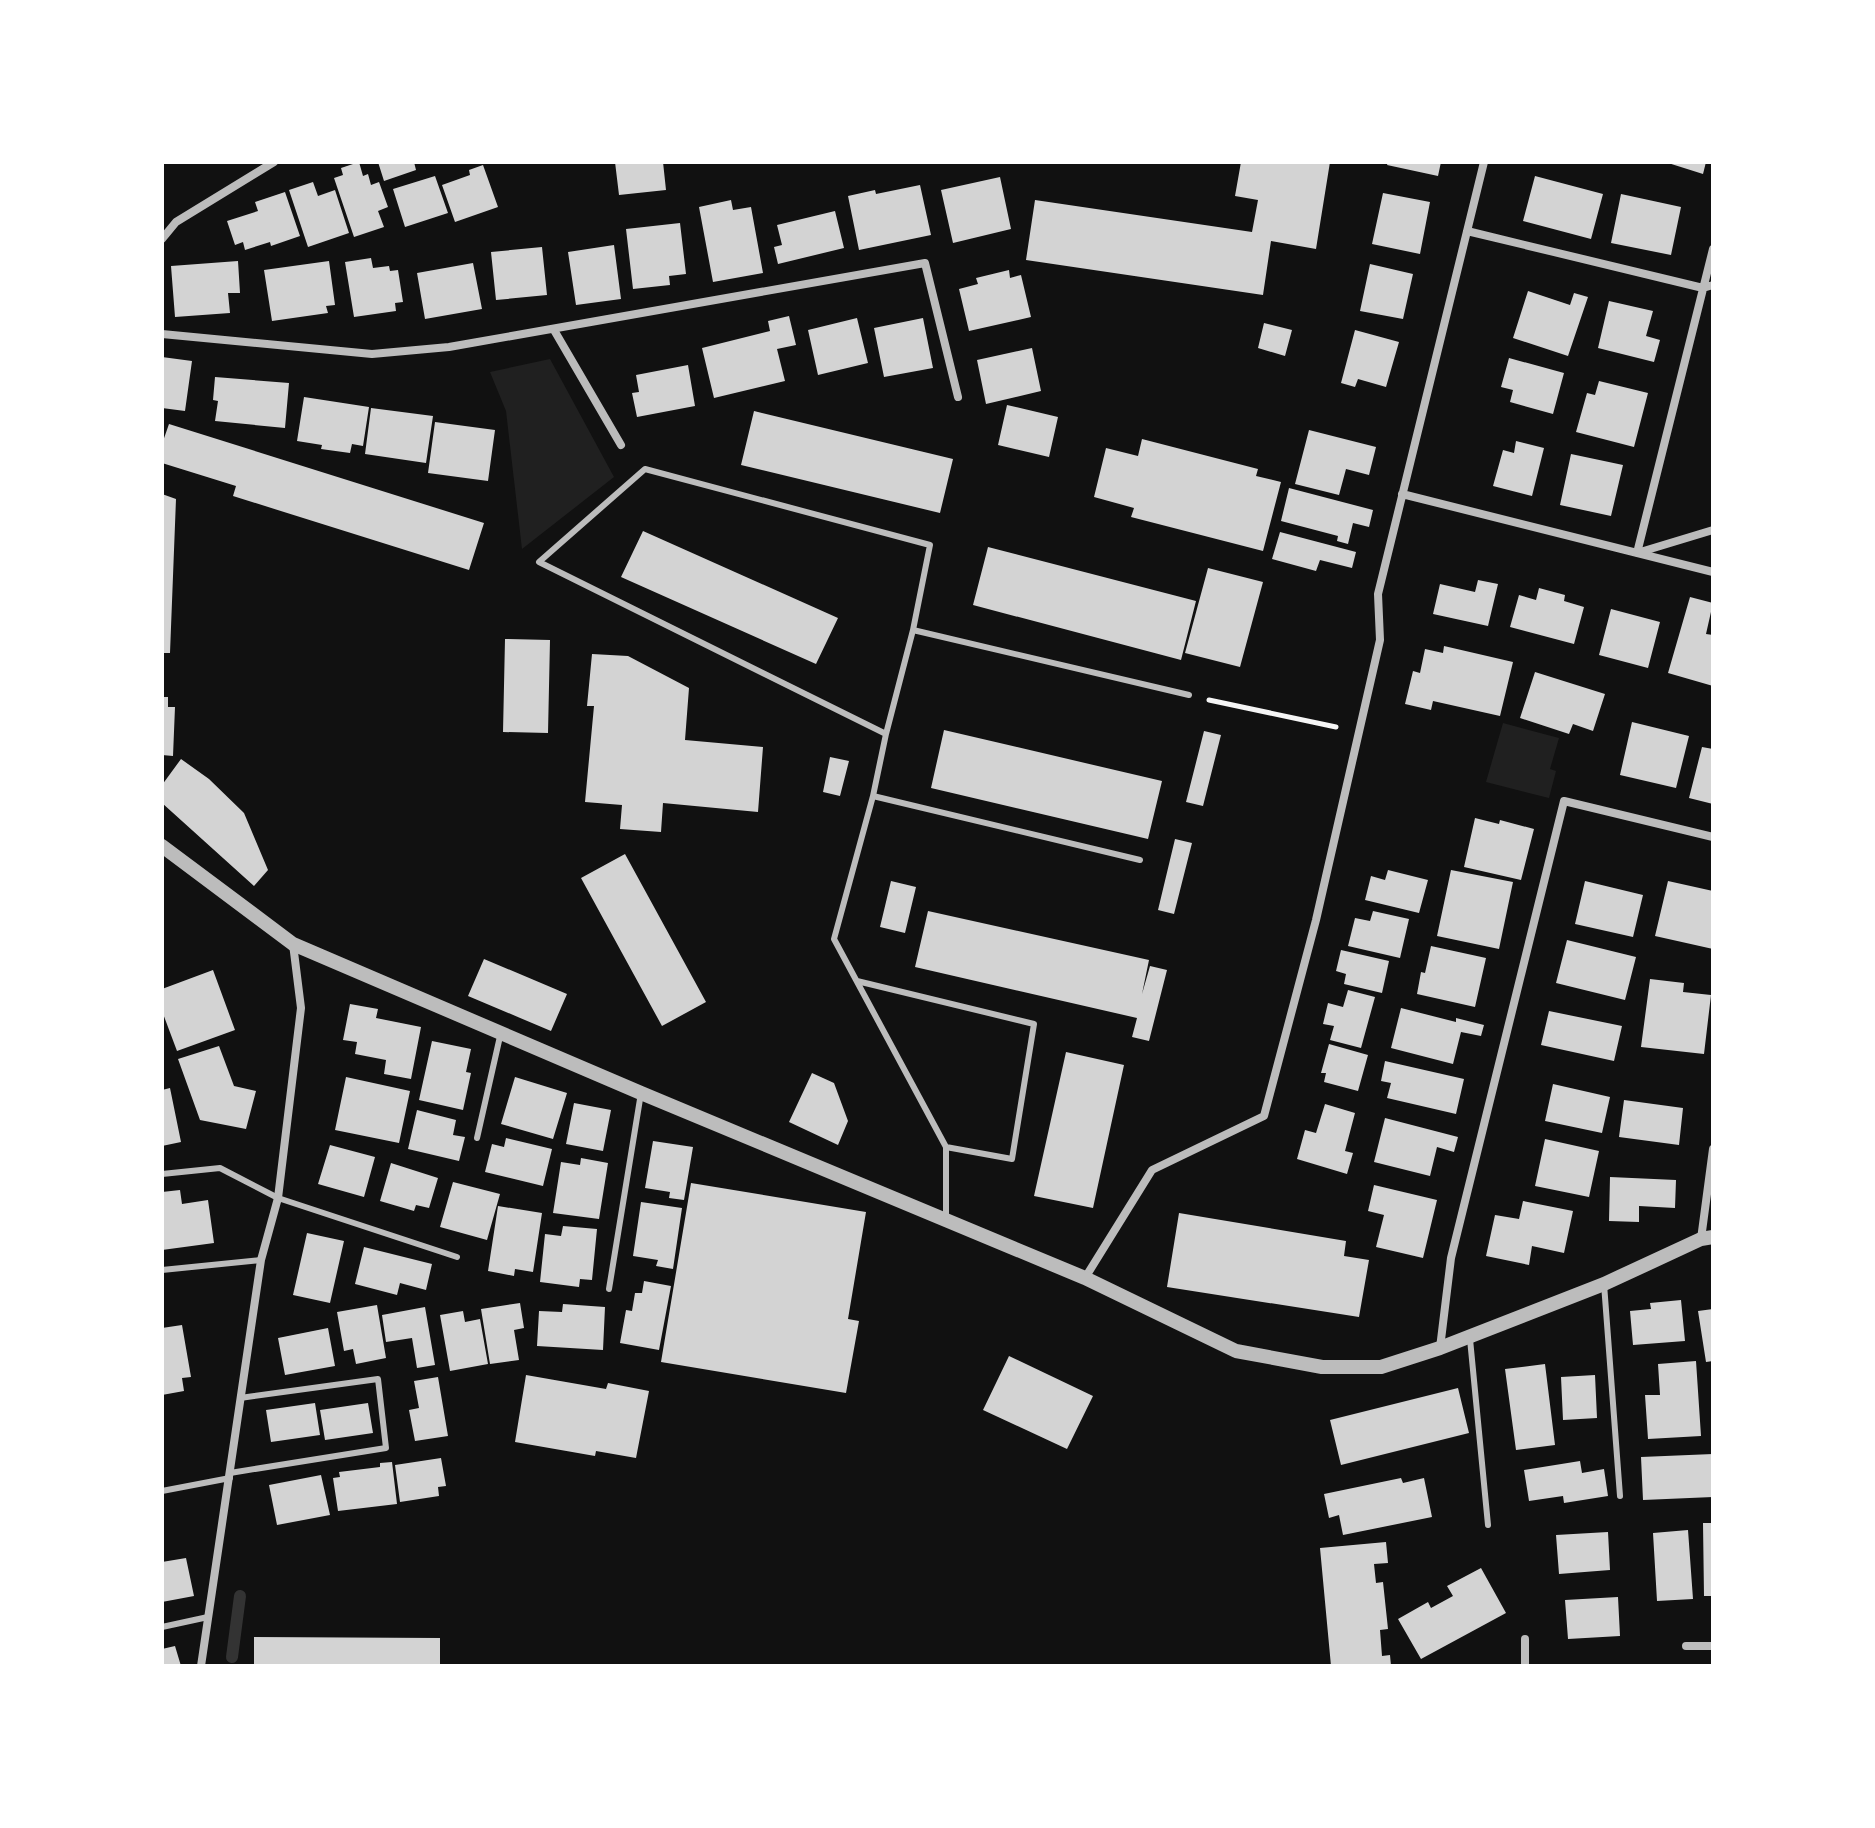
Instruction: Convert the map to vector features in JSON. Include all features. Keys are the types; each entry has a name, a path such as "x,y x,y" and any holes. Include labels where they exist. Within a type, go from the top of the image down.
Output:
{"street":[{"path":"162,239 176,222 274,162"},
{"path":"1085,1278 1152,1170 1264,1116 1316,920 1380,640 1378,594 1484,162"},
{"path":"1467,231 1708,287"},
{"path":"1637,553 1708,287 1713,249"},
{"path":"162,334 372,354 449,347 925,263 958,397"},
{"path":"554,330 621,445"},
{"path":"1402,494 1713,572"},
{"path":"1637,553 1713,530"},
{"path":"1440,1348 1451,1258 1564,801 1713,837"},
{"path":"162,846 293,944 1085,1278 1236,1351 1322,1367 1381,1367 1440,1348 1604,1284 1707,1238 1713,1149"},
{"path":"201,1666 261,1260 278,1198 301,1008 293,944"},
{"path":"1525,1639 1525,1666"},
{"path":"1686,1646 1713,1646"}],"lane":[{"path":"886,734 539,562 645,469 930,545 873,796 834,939 946,1147 946,1221"},
{"path":"913,630 1189,695"},
{"path":"873,796 1140,860"},
{"path":"857,981 1034,1024 1012,1159 946,1147"},
{"path":"477,1138 501,1032"},
{"path":"609,1289 641,1093"},
{"path":"162,1174 220,1168 278,1198 457,1257"},
{"path":"162,1270 261,1260"},
{"path":"1604,1284 1620,1496"},
{"path":"1469,1336 1488,1525"},
{"path":"162,1491 386,1448 378,1379 240,1398"},
{"path":"162,1627 208,1617"}],"path":[{"path":"1189,695 1359,732"}],"shaded area":[{"path":"550,359 614,477 522,549 506,411 490,372"},
{"path":"1503,723 1559,738 1550,769 1556,771 1549,798 1486,782"}],"building":[{"path":"359,162 363,176 368,174 371,185 379,182 388,207 378,211 384,227 354,237 334,178 343,175 341,168"},
{"path":"378,162 414,162 416,170 384,181"},
{"path":"615,162 663,162 666,190 619,195"},
{"path":"1241,162 1330,162 1316,249 1271,241 1263,295 1026,260 1035,200 1252,232 1258,200 1235,196"},
{"path":"1388,162 1441,162 1438,176 1387,165"},
{"path":"1665,162 1706,162 1703,174"},
{"path":"483,165 498,207 455,222 442,185 470,175 469,170"},
{"path":"435,176 448,213 405,227 393,189"},
{"path":"1535,176 1603,194 1591,239 1523,221"},
{"path":"1000,177 1011,229 953,243 941,190"},
{"path":"313,182 318,196 335,190 349,233 308,247 289,190"},
{"path":"920,185 931,235 859,250 848,196"},
{"path":"285,192 300,236 271,246 270,242 245,250 243,242 235,245 227,221 258,211 255,202"},
{"path":"1383,193 1430,202 1420,254 1372,244"},
{"path":"1621,194 1681,207 1671,255 1611,243"},
{"path":"731,200 733,210 751,207 763,273 713,282 699,207"},
{"path":"835,211 844,248 778,264 774,247 782,245 777,225"},
{"path":"680,223 686,274 669,276 670,285 633,289 626,229"},
{"path":"614,245 621,299 576,305 568,252"},
{"path":"542,247 547,295 496,300 491,252"},
{"path":"371,258 373,268 389,266 390,271 398,270 403,302 395,303 396,311 354,317 345,262"},
{"path":"238,261 240,293 228,293 230,313 175,317 171,266"},
{"path":"329,261 335,305 326,306 328,313 272,321 264,270"},
{"path":"473,263 482,309 425,319 417,273"},
{"path":"1370,264 1413,274 1403,319 1360,311"},
{"path":"1009,270 1010,278 1021,275 1031,317 969,331 959,289 978,284 976,278"},
{"path":"1528,291 1570,305 1574,293 1588,297 1568,356 1513,338"},
{"path":"1609,301 1653,311 1646,336 1660,340 1654,362 1598,348"},
{"path":"789,316 796,345 777,349 785,381 714,398 702,348 770,331 768,321"},
{"path":"857,318 868,363 818,375 808,330"},
{"path":"923,318 933,368 884,377 874,328"},
{"path":"1264,323 1292,330 1285,356 1258,348"},
{"path":"1355,330 1399,342 1386,387 1358,379 1355,387 1341,383"},
{"path":"1032,348 1041,391 986,404 977,360"},
{"path":"162,357 192,361 185,411 162,408"},
{"path":"1509,358 1564,373 1553,414 1510,402 1513,390 1501,387"},
{"path":"688,365 695,406 637,417 632,393 639,392 636,375"},
{"path":"215,377 289,383 285,428 215,421 218,401 213,400"},
{"path":"1599,381 1648,393 1634,447 1576,432 1587,393 1595,395"},
{"path":"304,397 369,407 363,446 352,444 350,453 321,449 322,445 297,441"},
{"path":"1007,405 1058,417 1049,457 998,445"},
{"path":"371,408 433,416 426,463 365,454"},
{"path":"754,411 953,459 940,513 741,465"},
{"path":"435,422 495,430 488,481 428,473"},
{"path":"169,424 484,523 469,570 233,496 236,486 162,463 162,444"},
{"path":"1309,430 1376,447 1369,475 1346,469 1339,495 1295,484"},
{"path":"1142,439 1258,469 1256,476 1281,482 1263,551 1131,517 1134,508 1094,497 1106,448 1138,456"},
{"path":"1516,441 1544,448 1532,496 1493,486 1503,450 1514,453"},
{"path":"1571,454 1623,465 1611,516 1560,505"},
{"path":"1289,488 1373,510 1369,527 1353,523 1348,544 1337,541 1338,536 1281,521"},
{"path":"162,494 176,499 170,653 162,653"},
{"path":"643,531 838,618 816,664 621,577"},
{"path":"1280,532 1356,552 1352,568 1320,560 1316,571 1272,559"},
{"path":"988,547 1196,601 1181,660 973,605"},
{"path":"1208,568 1263,582 1240,667 1185,653"},
{"path":"1478,580 1498,584 1488,626 1433,614 1440,584 1475,592"},
{"path":"1539,588 1565,595 1564,601 1584,607 1574,644 1510,627 1519,595 1536,600"},
{"path":"1690,597 1713,603 1706,634 1713,635 1713,686 1668,673"},
{"path":"1611,609 1660,622 1648,668 1599,655"},
{"path":"505,639 550,640 548,733 503,732"},
{"path":"1444,646 1513,662 1500,716 1433,701 1431,710 1405,704 1413,671 1420,673 1425,649 1443,653"},
{"path":"592,654 628,656 689,688 685,740 763,747 758,812 663,803 661,832 620,829 622,805 585,802 594,706 587,706"},
{"path":"1535,672 1605,694 1593,731 1573,724 1569,734 1520,718"},
{"path":"162,697 168,697 168,707 175,707 173,756 162,755"},
{"path":"1632,722 1689,736 1676,788 1620,775"},
{"path":"944,730 1162,781 1148,839 931,788"},
{"path":"1204,731 1221,735 1203,806 1186,802"},
{"path":"1702,747 1713,749 1713,804 1689,798"},
{"path":"830,757 849,761 840,796 823,792"},
{"path":"181,759 209,779 244,813 268,870 254,886 162,803 162,785"},
{"path":"1475,818 1499,824 1500,820 1534,829 1521,880 1464,867"},
{"path":"1175,839 1192,843 1174,914 1158,910"},
{"path":"625,854 706,1002 662,1026 581,878"},
{"path":"1388,870 1428,880 1419,913 1365,900 1371,876 1385,880"},
{"path":"1451,870 1513,882 1499,949 1437,936"},
{"path":"891,881 916,887 905,933 880,927"},
{"path":"1585,881 1643,895 1633,937 1575,924"},
{"path":"1668,881 1713,891 1713,949 1655,936"},
{"path":"928,911 1149,960 1142,994 1150,966 1167,970 1149,1041 1132,1037 1137,1018 915,967"},
{"path":"1373,911 1409,919 1400,958 1348,946 1355,918 1370,921"},
{"path":"1567,940 1636,957 1625,1000 1556,983"},
{"path":"1431,946 1486,958 1475,1007 1417,994"},
{"path":"1341,950 1389,961 1382,993 1344,984 1346,974 1336,971"},
{"path":"484,959 567,994 551,1031 468,996"},
{"path":"213,970 235,1030 177,1051 162,1011 162,989"},
{"path":"1650,979 1684,983 1683,992 1711,995 1704,1054 1641,1047"},
{"path":"1348,990 1375,997 1361,1048 1330,1040 1334,1026 1323,1024 1328,1003 1343,1007"},
{"path":"350,1004 378,1009 376,1018 421,1027 411,1079 384,1074 386,1060 355,1054 357,1042 343,1040"},
{"path":"1401,1008 1456,1022 1456,1018 1484,1025 1481,1036 1461,1032 1453,1064 1391,1048"},
{"path":"1549,1011 1622,1026 1614,1061 1541,1045"},
{"path":"432,1041 471,1049 466,1072 471,1073 463,1110 419,1100"},
{"path":"1329,1044 1368,1055 1358,1091 1324,1082 1326,1073 1321,1073"},
{"path":"219,1046 234,1086 256,1091 246,1129 200,1120 178,1059"},
{"path":"1066,1052 1124,1065 1093,1208 1034,1196"},
{"path":"1385,1061 1464,1079 1456,1114 1387,1098 1391,1083 1381,1081"},
{"path":"812,1073 834,1083 848,1121 838,1145 789,1122"},
{"path":"346,1077 410,1091 399,1143 335,1130"},
{"path":"515,1077 567,1093 553,1139 501,1124"},
{"path":"1553,1084 1610,1097 1602,1133 1545,1121"},
{"path":"170,1088 181,1142 162,1146 162,1090"},
{"path":"1624,1100 1683,1108 1679,1145 1619,1137"},
{"path":"574,1103 611,1110 603,1151 566,1144"},
{"path":"1325,1104 1355,1113 1345,1151 1353,1153 1347,1174 1297,1159 1305,1130 1316,1133"},
{"path":"417,1110 456,1120 453,1135 465,1137 459,1161 408,1149"},
{"path":"1385,1118 1458,1137 1454,1152 1437,1147 1430,1176 1374,1162"},
{"path":"506,1138 552,1149 543,1186 485,1172 492,1144 504,1147"},
{"path":"1545,1139 1599,1151 1589,1197 1535,1186"},
{"path":"653,1141 693,1147 684,1200 669,1198 670,1192 645,1188"},
{"path":"330,1145 375,1157 364,1197 318,1184"},
{"path":"581,1158 608,1163 599,1219 553,1213 561,1162 580,1165"},
{"path":"391,1163 438,1178 429,1208 416,1205 414,1211 380,1201"},
{"path":"1610,1177 1676,1180 1675,1208 1639,1206 1639,1222 1609,1221"},
{"path":"453,1182 500,1194 487,1240 440,1227"},
{"path":"691,1183 866,1212 848,1319 859,1321 846,1393 661,1362"},
{"path":"1374,1185 1437,1200 1423,1258 1376,1247 1384,1215 1368,1211"},
{"path":"180,1190 182,1204 208,1200 214,1243 162,1250 162,1192"},
{"path":"1523,1201 1573,1211 1564,1253 1532,1246 1529,1265 1486,1256 1495,1215 1519,1219"},
{"path":"641,1202 682,1208 673,1269 656,1266 658,1260 633,1256"},
{"path":"498,1206 542,1213 533,1272 515,1269 514,1276 488,1271"},
{"path":"1179,1213 1346,1241 1344,1256 1369,1260 1359,1317 1167,1287"},
{"path":"563,1226 597,1229 592,1280 580,1279 579,1287 540,1282 545,1234 561,1236"},
{"path":"307,1233 344,1241 330,1303 293,1295"},
{"path":"364,1247 432,1264 426,1290 400,1283 397,1295 355,1284"},
{"path":"644,1281 671,1286 659,1350 620,1343 626,1310 632,1311 635,1293 642,1293"},
{"path":"1681,1300 1685,1341 1633,1345 1630,1311 1651,1309 1650,1303"},
{"path":"520,1303 524,1328 514,1330 519,1360 490,1364 481,1309"},
{"path":"563,1304 605,1307 603,1350 537,1346 539,1311 562,1312"},
{"path":"377,1305 386,1358 356,1364 353,1349 344,1351 337,1312"},
{"path":"425,1307 435,1365 417,1368 412,1338 386,1342 382,1315"},
{"path":"1713,1309 1713,1361 1706,1362 1698,1311"},
{"path":"463,1311 465,1322 480,1319 488,1364 450,1371 440,1315"},
{"path":"182,1325 191,1377 182,1378 184,1391 162,1395 162,1328"},
{"path":"328,1328 335,1366 285,1375 278,1338"},
{"path":"1009,1356 1093,1396 1067,1449 983,1410"},
{"path":"1696,1361 1701,1436 1648,1439 1645,1395 1660,1395 1658,1364"},
{"path":"1545,1364 1555,1445 1516,1450 1505,1369"},
{"path":"526,1375 606,1389 608,1383 649,1391 636,1458 596,1451 595,1456 515,1442"},
{"path":"1595,1375 1597,1418 1563,1420 1561,1377"},
{"path":"438,1377 448,1436 415,1441 409,1410 419,1408 414,1381"},
{"path":"1458,1388 1469,1433 1341,1465 1330,1420"},
{"path":"315,1403 320,1435 271,1442 266,1410"},
{"path":"368,1403 373,1433 325,1440 320,1410"},
{"path":"1713,1454 1713,1497 1643,1500 1641,1457"},
{"path":"441,1458 446,1486 438,1487 439,1496 400,1502 395,1465"},
{"path":"1580,1461 1582,1473 1604,1469 1608,1496 1564,1503 1563,1496 1529,1501 1524,1470"},
{"path":"392,1462 397,1504 338,1511 333,1478 340,1477 339,1472 380,1467 380,1463"},
{"path":"321,1475 330,1515 277,1525 269,1485"},
{"path":"1401,1478 1403,1483 1424,1478 1432,1517 1343,1535 1339,1515 1329,1518 1324,1494"},
{"path":"1703,1523 1713,1523 1713,1596 1704,1596"},
{"path":"1688,1530 1693,1599 1657,1601 1653,1533"},
{"path":"1608,1532 1610,1570 1559,1574 1556,1535"},
{"path":"1386,1542 1388,1563 1374,1564 1376,1583 1383,1582 1388,1629 1380,1630 1382,1656 1390,1655 1391,1666 1331,1666 1320,1548"},
{"path":"186,1558 194,1596 162,1602 162,1562"},
{"path":"1481,1568 1506,1613 1421,1659 1398,1619 1428,1602 1431,1608 1453,1596 1447,1586"},
{"path":"1618,1597 1620,1636 1568,1639 1565,1600"},
{"path":"254,1637 440,1638 440,1666 254,1666"},
{"path":"175,1646 181,1666 162,1666 162,1649"}],"waterway":[{"path":"232,1657 240,1596"}]}
